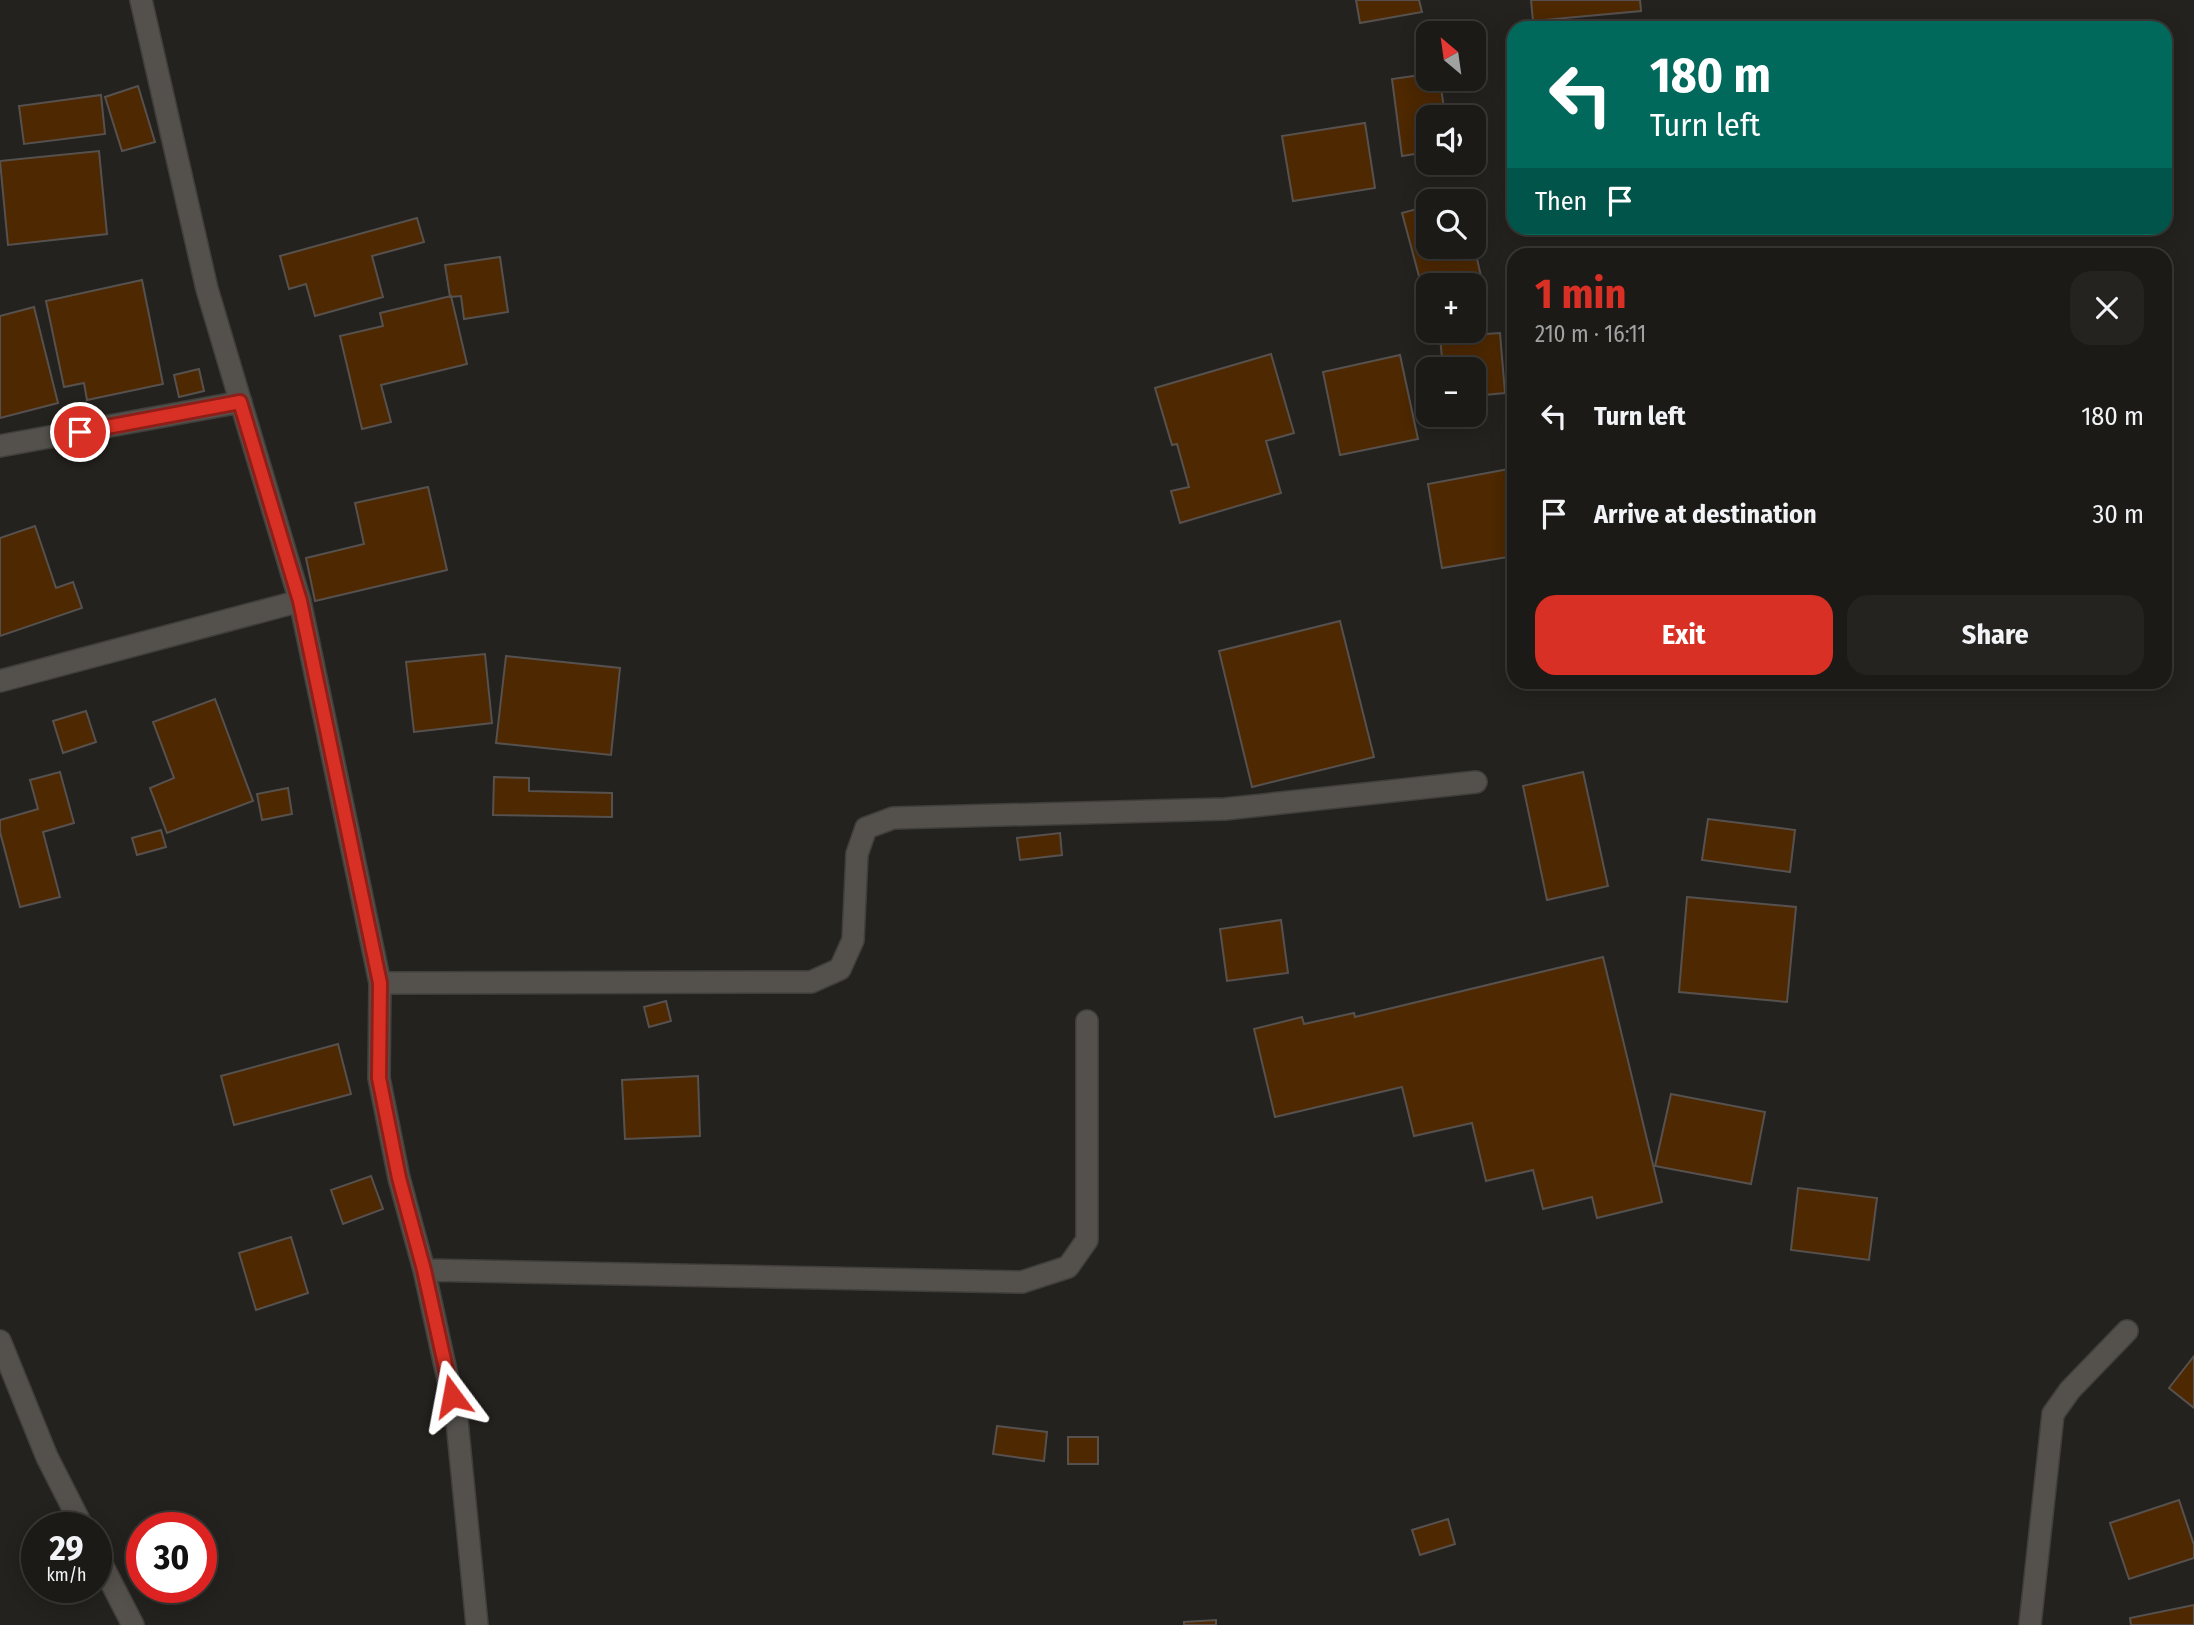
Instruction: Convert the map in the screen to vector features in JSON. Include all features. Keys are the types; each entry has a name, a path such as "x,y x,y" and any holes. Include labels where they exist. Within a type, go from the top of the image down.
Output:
{"street":[{"path":"141,0 207,289 300,601 380,983 379,1078 399,1178 424,1270 457,1422 477,1625"},
{"path":"0,446 240,402"},
{"path":"0,681 300,601"},
{"path":"380,983 811,982 840,969 853,940 857,854 866,828 893,817 1225,809 1476,782"},
{"path":"424,1270 1021,1282 1068,1267 1087,1240 1087,1021"},
{"path":"2030,1625 2053,1414 2070,1390 2127,1331"},
{"path":"0,1341 47,1457 75,1512"},
{"path":"112,1584 133,1625"}],"building":[{"path":"1356,0 1419,0 1422,12 1360,23"},
{"path":"1531,0 1640,0 1641,11 1533,21"},
{"path":"1416,76 1416,91 1442,91 1443,105 1416,105 1416,154 1402,156 1392,79"},
{"path":"138,86 155,142 122,151 105,97"},
{"path":"101,95 105,134 24,144 19,106"},
{"path":"1365,123 1375,188 1293,201 1282,136"},
{"path":"99,151 107,234 8,245 0,161"},
{"path":"1416,209 1416,259 1477,259 1480,273 1418,273 1402,213"},
{"path":"417,218 424,242 372,256 383,297 315,316 306,284 289,289 280,256"},
{"path":"500,257 508,312 464,319 461,296 450,297 445,265"},
{"path":"142,280 163,384 87,400 84,383 64,387 46,301"},
{"path":"451,296 467,364 381,385 391,422 362,429 340,336 383,326 380,313"},
{"path":"34,307 58,403 0,418 0,316"},
{"path":"1500,333 1505,393 1486,395 1486,357 1442,357 1441,343 1486,343 1486,334"},
{"path":"1271,354 1294,433 1266,441 1281,493 1180,523 1171,491 1189,487 1177,444 1172,445 1155,388"},
{"path":"1400,355 1418,439 1340,455 1323,372"},
{"path":"199,369 204,391 179,397 174,375"},
{"path":"1507,469 1507,557 1442,568 1428,484"},
{"path":"428,487 447,570 315,601 306,558 364,544 355,503"},
{"path":"35,526 56,588 73,582 82,608 0,636 0,538"},
{"path":"1340,621 1374,757 1252,787 1219,651"},
{"path":"485,654 492,723 414,732 406,662"},
{"path":"506,656 620,668 611,755 496,743"},
{"path":"215,699 253,801 167,833 150,788 174,778 153,722"},
{"path":"86,711 96,742 63,753 53,721"},
{"path":"60,772 74,823 43,832 60,897 20,907 0,832 0,820 38,809 30,780"},
{"path":"1583,772 1608,886 1547,900 1523,786"},
{"path":"494,777 529,778 529,791 612,793 612,817 493,815"},
{"path":"288,788 292,814 262,820 257,794"},
{"path":"1708,819 1795,830 1790,872 1702,860"},
{"path":"161,830 166,847 137,855 132,838"},
{"path":"1060,833 1062,855 1020,860 1017,838"},
{"path":"1687,897 1796,907 1787,1002 1679,992"},
{"path":"1281,920 1288,973 1227,981 1220,929"},
{"path":"1603,957 1662,1202 1597,1218 1592,1197 1543,1209 1533,1170 1486,1181 1472,1123 1414,1136 1402,1087 1275,1117 1254,1029 1302,1017 1304,1024 1354,1013 1355,1017"},
{"path":"666,1001 671,1021 649,1027 644,1007"},
{"path":"338,1044 351,1094 234,1125 221,1076"},
{"path":"698,1076 700,1136 625,1139 622,1080"},
{"path":"1671,1094 1765,1112 1751,1184 1655,1166"},
{"path":"371,1176 383,1209 343,1224 331,1190"},
{"path":"1798,1188 1877,1198 1869,1260 1791,1250"},
{"path":"291,1237 308,1293 256,1310 239,1253"},
{"path":"2194,1356 2194,1408 2169,1388"},
{"path":"997,1426 1047,1432 1044,1461 993,1454"},
{"path":"1068,1437 1098,1437 1098,1464 1068,1464"},
{"path":"2179,1500 2194,1545 2194,1558 2129,1579 2110,1523"},
{"path":"1448,1519 1455,1544 1420,1555 1412,1530"},
{"path":"2194,1605 2194,1625 2131,1625 2130,1618"},
{"path":"1216,1620 1216,1625 1184,1625 1184,1622"}],"route":[{"path":"80,432 240,402 300,601 380,983 379,1078 399,1178 424,1270 452,1396"}]}
